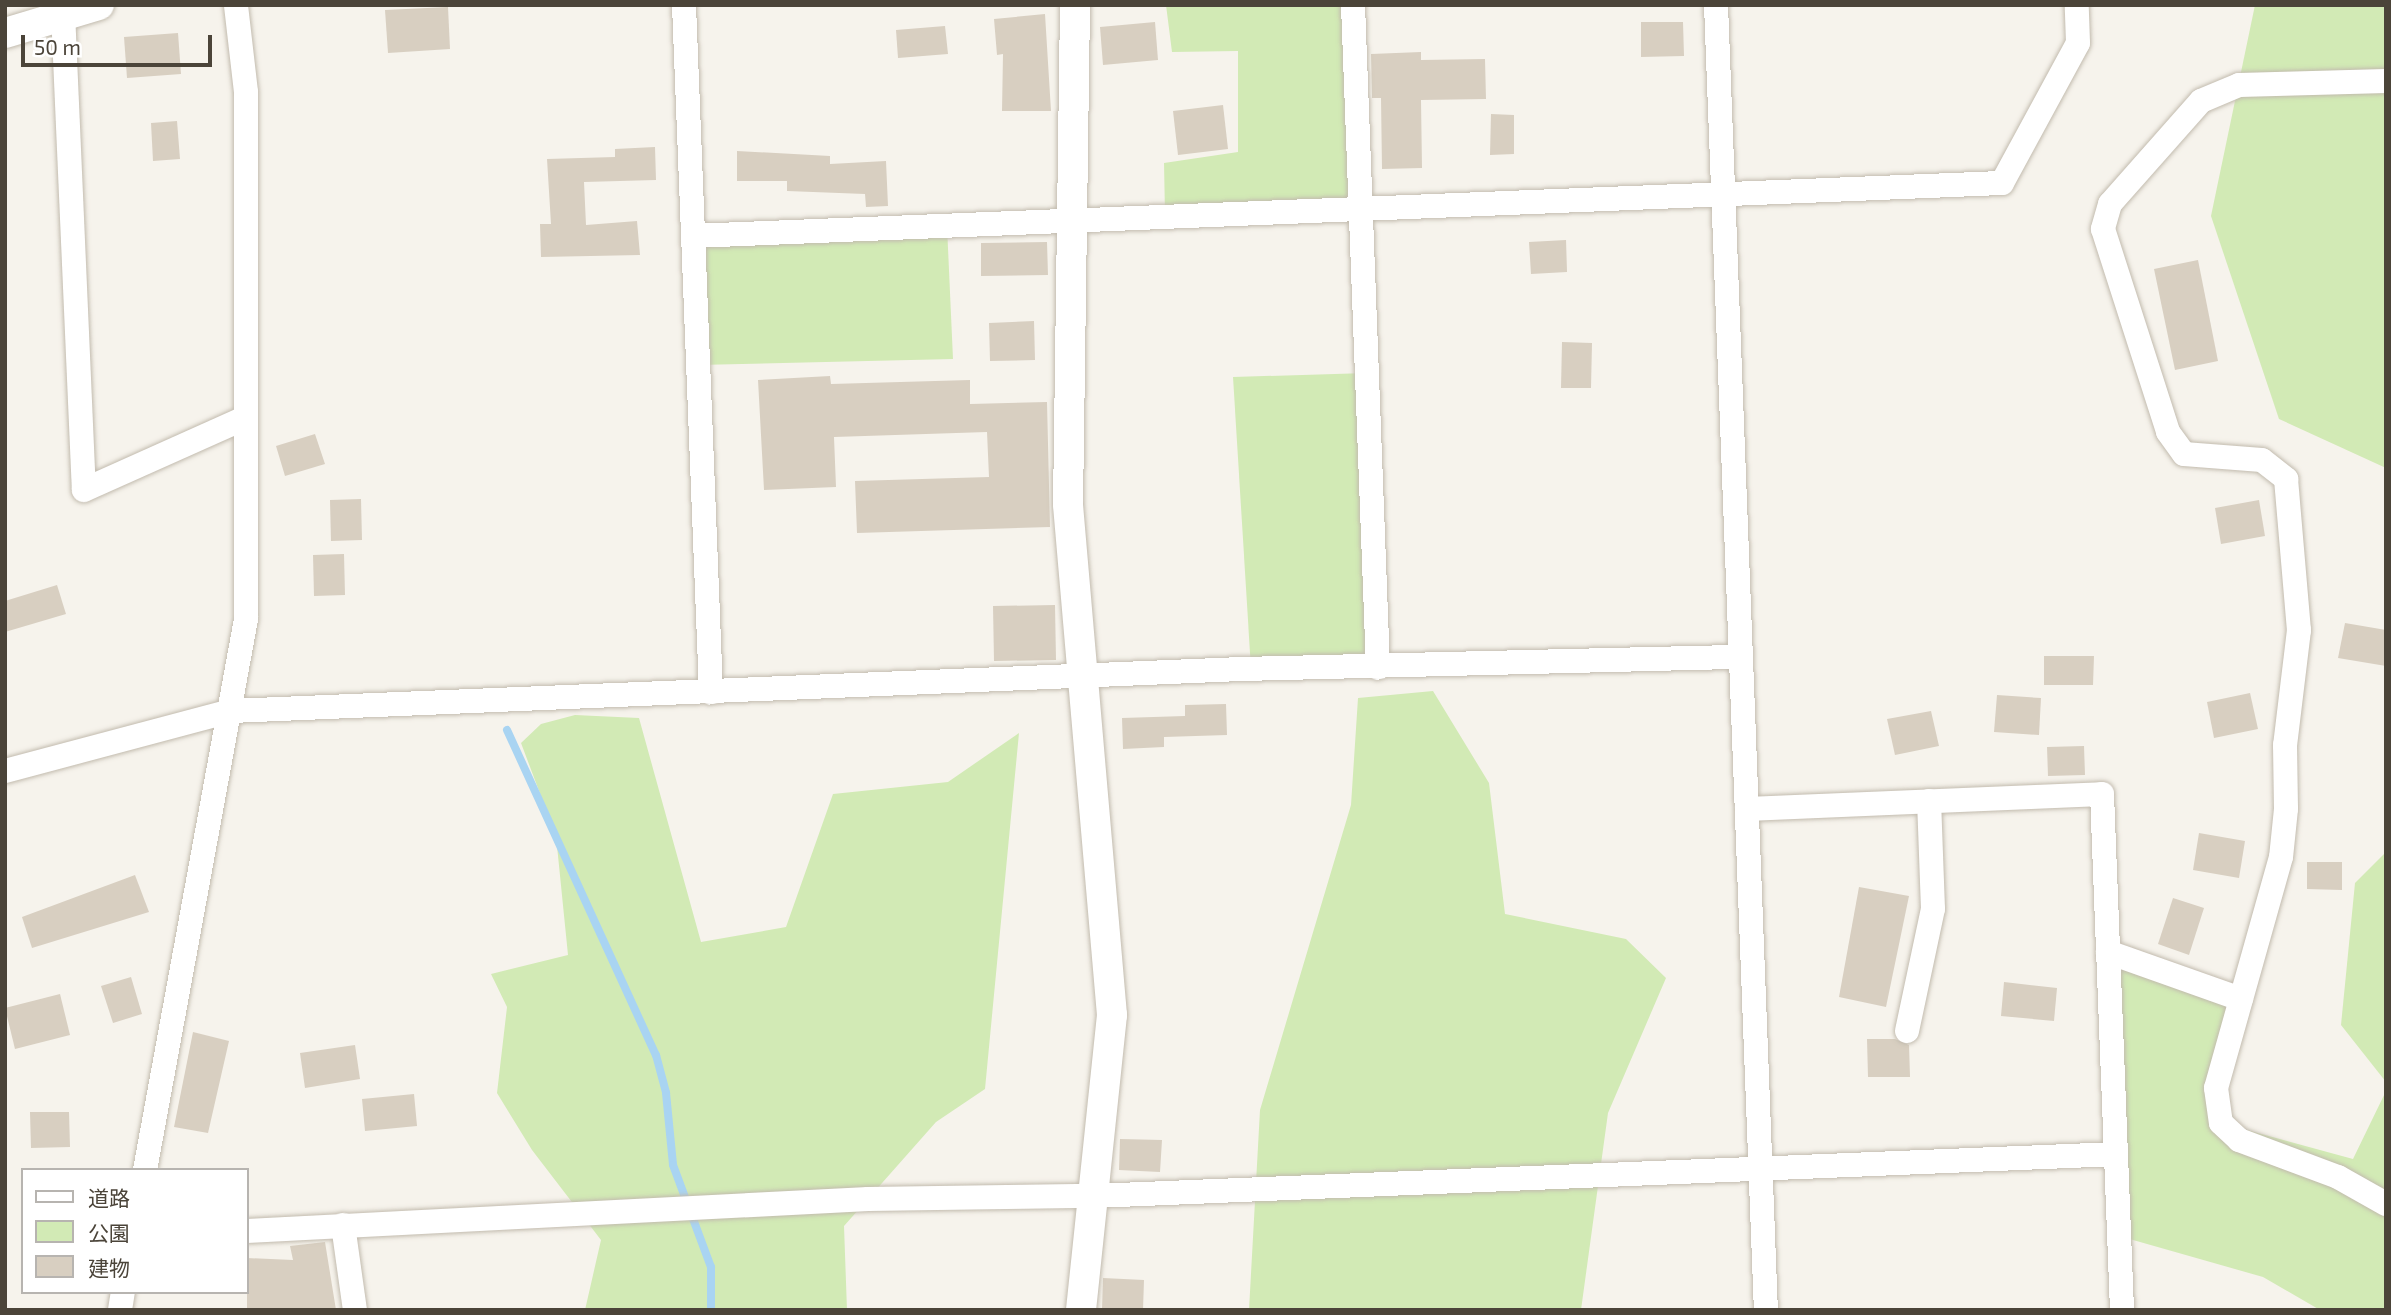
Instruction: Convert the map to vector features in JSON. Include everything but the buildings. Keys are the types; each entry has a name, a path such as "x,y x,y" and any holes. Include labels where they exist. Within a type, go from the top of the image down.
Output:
{"street":[{"path":"5,33 64,12 100,5"},
{"path":"145,1168 246,619 243,419 246,92 236,5"},
{"path":"684,5 711,692"},
{"path":"1075,5 1069,505 1081,678 1112,1015 1081,1310"},
{"path":"1353,5 1378,668"},
{"path":"1716,5 1766,1310"},
{"path":"693,236 1074,218 2002,183 2078,43 2077,5"},
{"path":"64,12 84,490 243,419"},
{"path":"2386,81 2239,85 2201,101 2110,204 2103,229 2168,432 2184,454 2262,460 2286,479 2299,629 2285,745 2286,809 2281,857 2216,1088 2221,1123 2239,1140 2338,1177 2386,1204"},
{"path":"5,771 231,711 1081,678 1242,669 1378,668 1741,657"},
{"path":"1747,808 2102,794 2122,1310"},
{"path":"1907,1031 1933,909 1929,801"},
{"path":"2108,952 2241,999"},
{"path":"248,1231 868,1199 1094,1196 2116,1154"},
{"path":"343,1225 355,1310"}],"green space":[{"path":"1166,5 1353,5 1361,208 1165,215 1164,163 1238,152 1238,51 1172,52"},
{"path":"2255,5 2386,5 2386,468 2279,419 2211,216"},
{"path":"947,226 953,359 698,365 700,236"},
{"path":"1367,373 1378,668 1251,669 1233,377"},
{"path":"1433,691 1489,783 1505,914 1626,939 1666,978 1608,1113 1581,1310 1249,1310 1260,1110 1351,805 1358,698"},
{"path":"575,715 639,718 701,942 786,927 833,794 948,782 1019,733 985,1089 936,1122 844,1226 847,1310 585,1310 601,1240 532,1150 497,1093 507,1007 491,974 568,955 556,836 521,743 541,724"},
{"path":"2386,852 2386,1082 2341,1025 2355,883"},
{"path":"2108,952 2241,999 2221,1123 2353,1159 2386,1091 2386,1310 2320,1310 2263,1277 2119,1236"}],"waterway":[{"path":"507,730 656,1055 666,1093 673,1165 711,1267 711,1310"}]}
